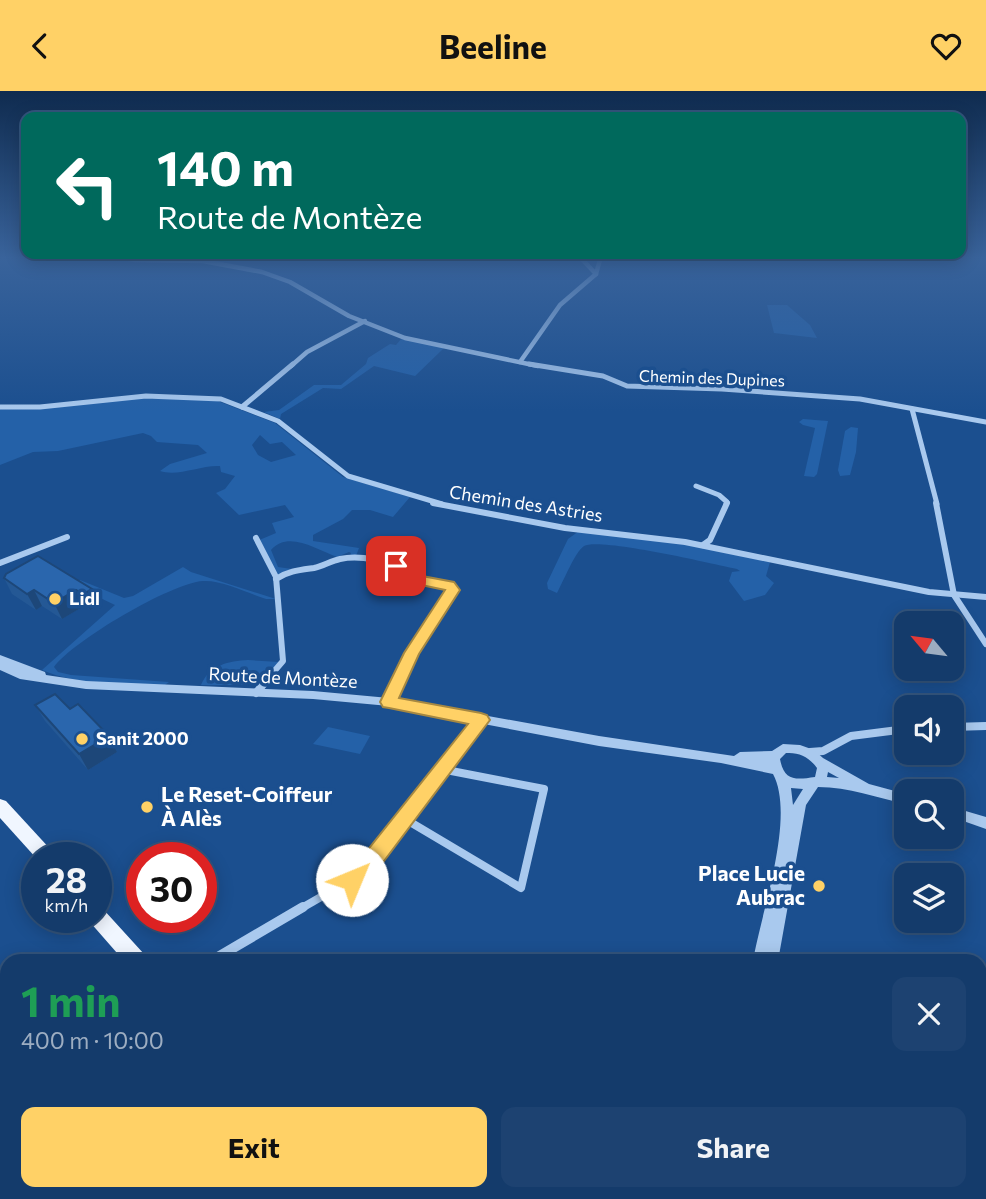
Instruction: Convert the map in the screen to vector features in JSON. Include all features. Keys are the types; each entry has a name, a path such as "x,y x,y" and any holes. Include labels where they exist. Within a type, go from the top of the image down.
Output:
{"main road":[{"path":"0,806 32,842"},
{"path":"112,933 131,954"}],"street":[{"name":"Chemin des Dupines","path":"334,308 405,338 603,376 638,387 808,394 859,399 986,422"},
{"path":"520,362 558,308"},
{"path":"242,407 307,352 365,321"},
{"name":"Chemin des Astries","path":"0,407 40,407 169,395 221,399 278,421 348,476 430,502 565,528 625,533 703,545 929,592 986,597"},
{"path":"912,409 939,513 954,595 986,644"},
{"path":"696,487 719,495 727,502 710,540 703,545"},
{"path":"0,563 18,553 47,546 67,537"},
{"path":"256,538 276,579 283,661 256,693"},
{"path":"276,579 293,571 357,558 407,569 412,578 452,587 404,667 389,702"},
{"name":"Route de Montèze","path":"50,680 0,659 0,666 20,675 50,680 116,687 389,702 481,720 721,758 780,774"},
{"path":"223,954 361,874 481,720"},
{"path":"964,727 986,726"},
{"path":"818,756 851,736 894,731"},
{"path":"762,954 788,831 788,799 776,756 786,748 802,748 866,788"},
{"name":"Route de Montèze","path":"721,758 776,756"},
{"path":"772,954 800,803 824,772 818,756"},
{"path":"405,819 521,888 544,789 441,769"},
{"path":"780,774 797,785 816,783 866,788 894,796"},
{"path":"964,816 986,823"}],"shaded area":[{"path":"768,308 790,308 810,325 817,338 774,333"},
{"path":"402,338 444,348 415,376 374,366 341,389 323,388 281,414 280,419 264,412 279,410 314,385 341,385 366,364 368,358 390,344 396,345"},
{"path":"136,398 215,400 275,423 343,477 410,497 393,517 370,510 352,510 343,519 313,535 313,541 359,548 356,556 350,556 349,552 337,557 294,541 278,544 271,550 278,567 292,569 278,575 257,541 276,533 272,523 294,517 285,505 239,515 216,493 225,489 235,476 221,472 220,466 174,473 160,471 170,464 207,453 198,445 157,442 143,433 58,451 33,452 0,465 0,408","holes":["260,435 270,444 282,442 296,455 271,462 258,455 252,445"]},
{"path":"803,419 828,421 817,474 814,477 804,476 815,428 799,422"},
{"path":"851,427 858,428 856,452 850,475 840,476 838,470 845,431"},
{"path":"579,531 688,545 770,562 766,576 774,583 765,595 744,601 729,581 732,572 740,571 737,569 658,552 594,544 581,549 557,593 548,589 547,583 568,539"},
{"path":"183,567 191,572 276,599 266,599 219,583 203,581 188,584 147,602 101,629 54,667 58,672 71,675 169,682 165,685 87,681 42,670 115,605 73,585 80,580 124,598 133,596"},
{"path":"248,660 279,662 258,685 201,685 214,669 227,663"},
{"path":"328,727 370,736 360,754 313,744"}],"building":[{"path":"38,556 92,589 83,594 76,590 54,603 34,590 27,594 4,578 6,574"},
{"path":"55,694 70,709 78,704 109,736 79,754 35,705"}],"place":[{"name":"Lidl","path":"55,599"},
{"name":"Sanit 2000","path":"82,739"},
{"name":"Le Reset-Coiffeur À Alès","path":"147,807"},
{"name":"Place Lucie Aubrac","path":"819,886"}],"route":[{"path":"352,880 361,874 481,720 389,702 412,653 453,590 449,586 409,577 407,569 396,566"}]}
